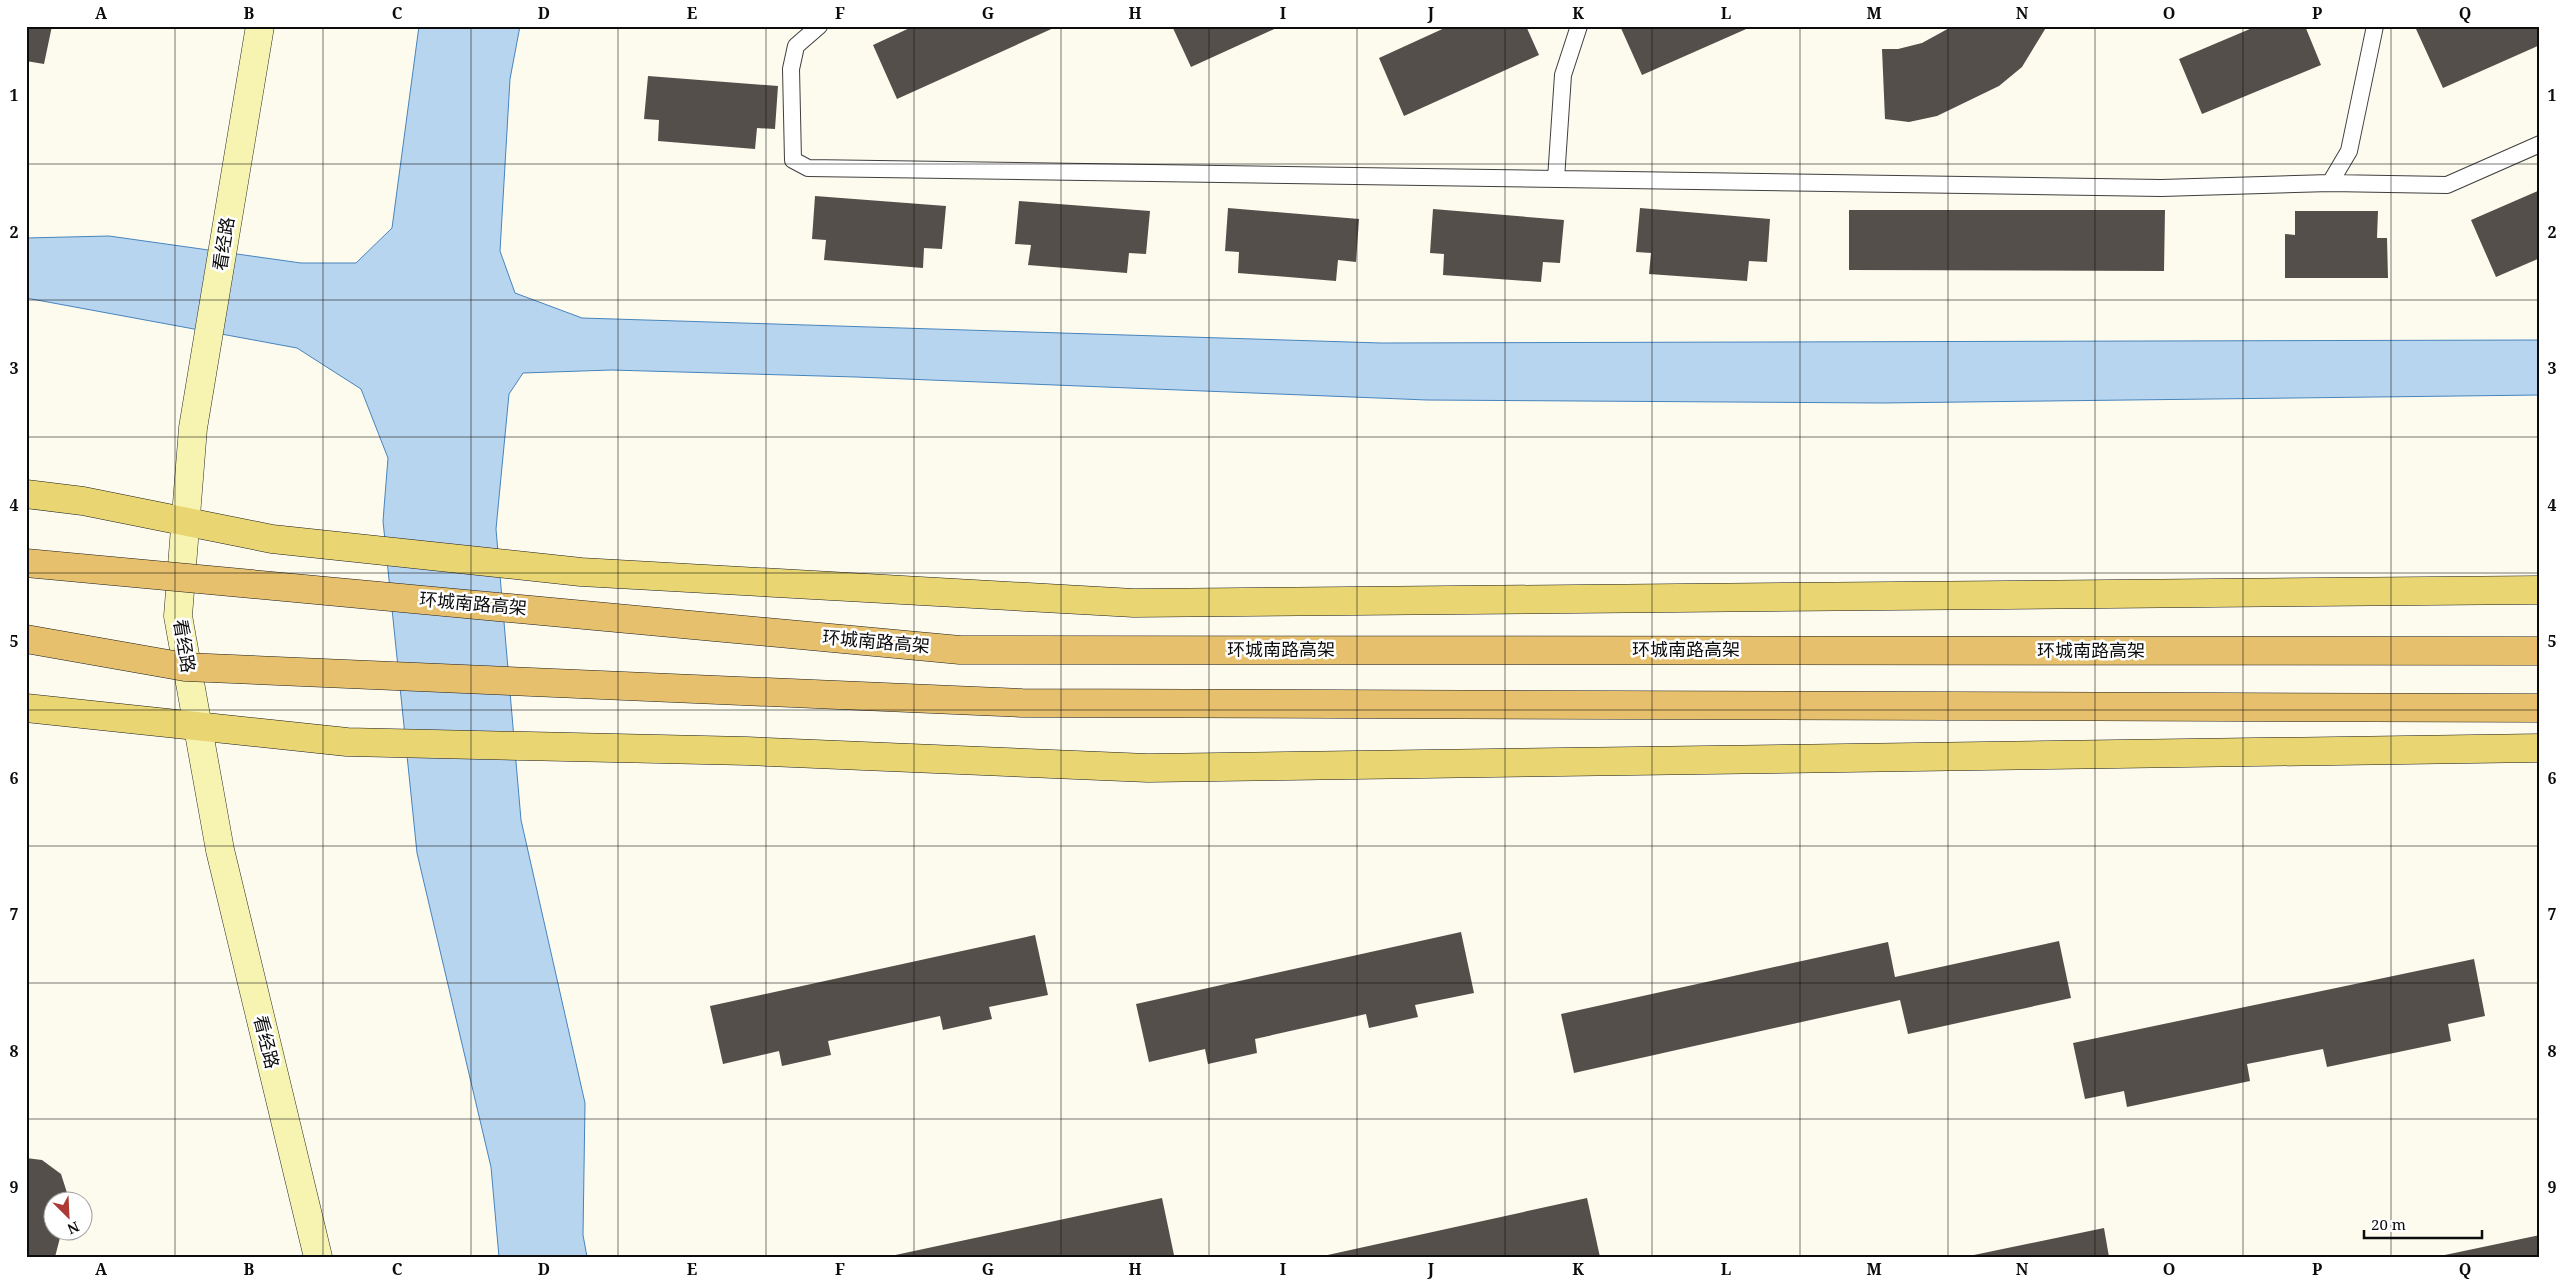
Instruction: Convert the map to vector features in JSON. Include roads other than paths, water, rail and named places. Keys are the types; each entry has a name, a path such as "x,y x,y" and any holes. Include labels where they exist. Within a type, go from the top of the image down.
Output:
{"highway":[{"name":"环城南路高架","path":"26,563 960,650 2540,652"},
{"path":"26,639 185,667 1022,703 2540,708"}],"main road":[{"name":"看经路","path":"260,26 193,428 178,616 220,850 318,1257"},
{"path":"26,494 83,501 272,539 581,572 1134,603 2540,590"},
{"path":"26,708 347,742 747,751 1148,768 2540,748"}],"lane":[{"path":"819,26 796,46 790,69 793,160 808,168 2162,188 2330,183 2448,186 2540,144"},
{"path":"1556,179 1563,75 1579,26"},
{"path":"2330,183 2349,151 2375,26"}],"water":[{"path":"419,26 520,26 510,79 500,251 515,293 582,318 1381,343 2540,340 2540,395 1882,403 1427,400 856,377 611,370 523,373 509,394 496,529 521,820 585,1103 583,1235 587,1257 499,1257 491,1167 417,853 383,521 388,458 361,389 297,348 26,298 26,238 109,236 301,263 356,263 392,228"}]}
